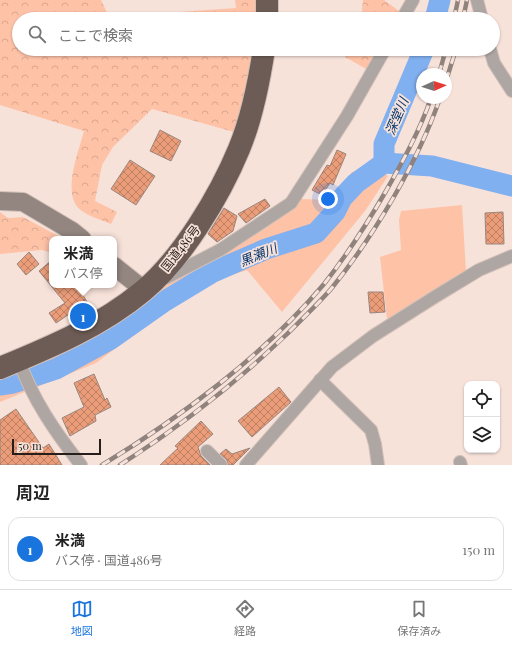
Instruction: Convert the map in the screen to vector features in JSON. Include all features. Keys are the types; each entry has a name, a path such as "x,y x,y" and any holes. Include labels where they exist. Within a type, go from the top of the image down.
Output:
{"highway":[{"path":"267,0 267,12"},
{"name":"国道486号","path":"14,368 93,326 144,290 177,255 199,223 240,148 254,98 263,56"}],"street":[{"path":"406,12 413,0"},
{"path":"477,0 480,12"},
{"path":"160,274 166,278 220,250 291,203 347,116 381,56"},
{"path":"492,56 494,63 512,91"},
{"path":"0,201 23,202 78,236"},
{"path":"247,465 332,367 373,336 479,270 512,256"},
{"path":"117,268 144,290"},
{"path":"14,368 30,388 48,421 81,465"},
{"path":"320,380 371,430 378,465"},
{"path":"207,451 221,465"}],"green space":[{"path":"0,0 101,0 107,12 12,12 12,56 254,56 249,80 234,132 152,109 113,147 102,165 95,201 117,212 111,224 92,217 82,211 76,204 72,195 75,161 84,131 0,105"},
{"path":"235,0 256,0 257,12 180,12 236,8"},
{"path":"363,0 384,0 399,11 398,12 362,12"},
{"path":"346,56 375,56 368,70"},
{"path":"376,166 388,176 365,211 282,312 247,270 208,283 164,312 96,363 0,402 0,381 14,376 96,335 169,279 300,199 334,200 352,172"},
{"path":"462,205 466,271 387,319 380,257 401,250 399,220 401,211"},
{"path":"0,212 8,218 23,217 58,236 49,236 49,252 42,250 0,254"}],"building":[{"path":"160,130 181,141 171,161 150,151"},
{"path":"337,150 346,154 333,185 330,183 322,195 312,190 327,165 330,166"},
{"path":"130,160 155,176 136,205 111,189"},
{"path":"265,199 270,206 246,223 238,214"},
{"path":"224,208 237,216 233,231 217,242 208,234"},
{"path":"503,212 504,244 486,244 485,213"},
{"path":"29,252 39,264 26,275 17,264"},
{"path":"49,263 49,283 39,271"},
{"path":"53,288 79,288 87,302 56,323 49,313 65,303"},
{"path":"368,292 383,292 385,312 370,313"},
{"path":"94,374 105,400 107,398 111,407 95,415 96,421 70,436 62,418 84,407 74,383"},
{"path":"279,387 291,402 252,437 238,421"},
{"path":"16,409 43,448 49,444 62,465 0,465 0,420"},
{"path":"201,421 213,434 198,447 201,456 210,465 160,465 178,448 175,446"},
{"path":"250,448 233,465 228,465 227,460 220,454 226,449 232,454"}],"waterway":[{"name":"深堂川","path":"437,12 440,0"},
{"name":"深堂川","path":"384,163 384,144 421,56"},
{"name":"黒瀬川","path":"0,385 13,383 56,369 111,339 165,301 213,272 266,249 316,233 335,212 342,198 356,183 384,163 432,166 512,186"}],"railway":[{"path":"455,12 458,0"},
{"path":"464,12 467,0"},
{"path":"441,68 444,56"},
{"path":"450,68 454,56"},
{"path":"102,465 132,447 191,406 248,360 301,310 341,262 372,215 405,157 429,104"},
{"path":"120,465 164,436 227,388 286,335 331,289 363,246 393,198 420,147 438,104"}],"place":[{"name":"米満","path":"83,316"}]}
